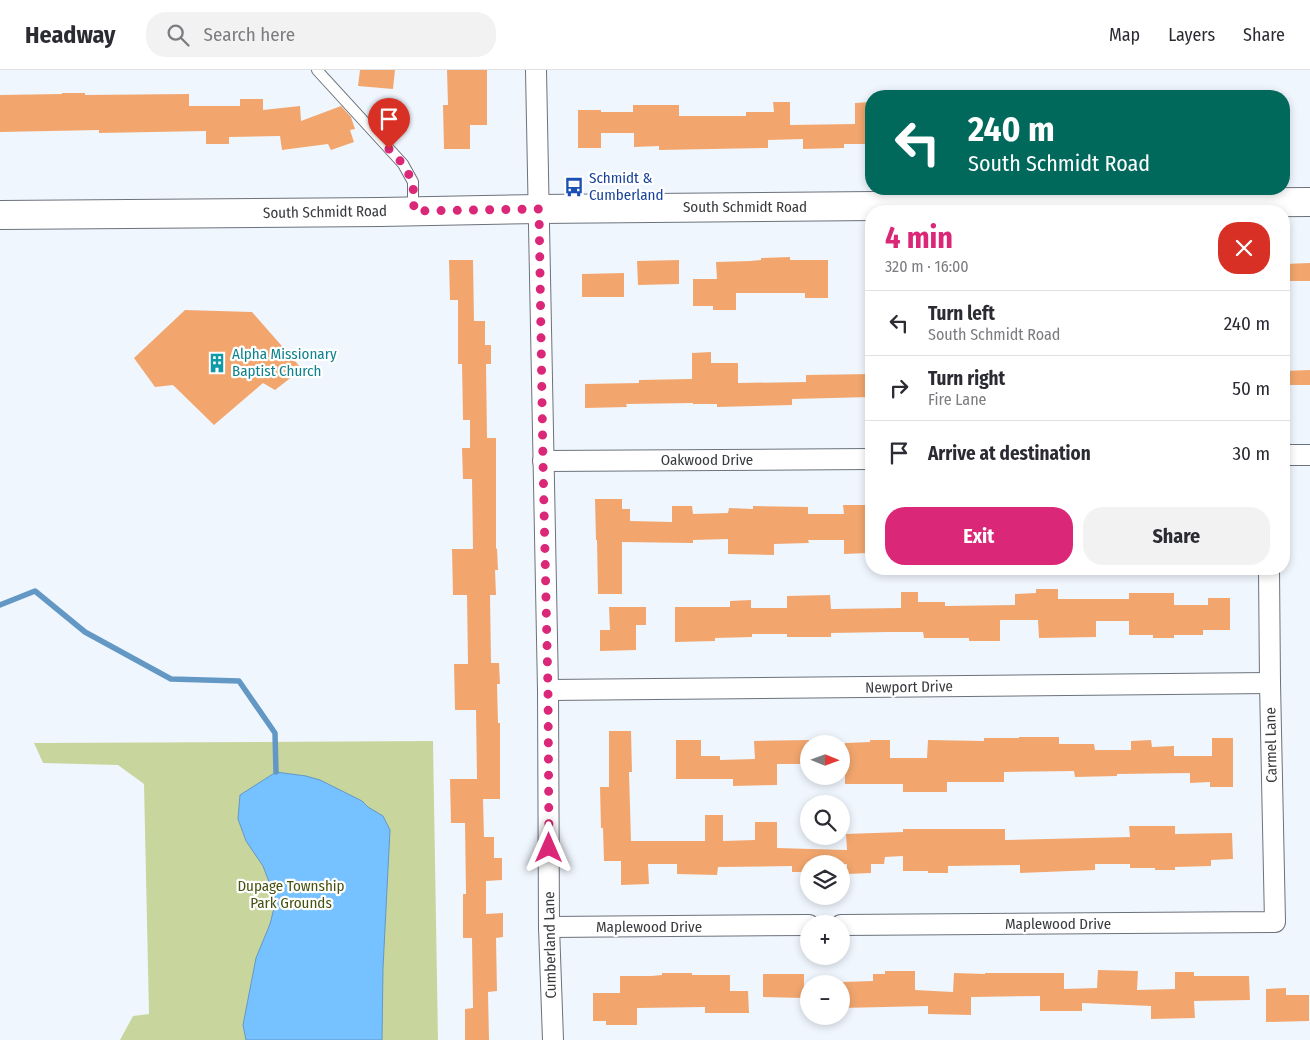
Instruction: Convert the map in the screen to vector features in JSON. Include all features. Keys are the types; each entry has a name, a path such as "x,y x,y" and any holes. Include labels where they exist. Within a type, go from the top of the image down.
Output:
{"street":[{"name":"Cumberland Lane","path":"536,70 548,690 549,927 553,1040"},
{"name":"South Schmidt Road","path":"980,205 1310,202"},
{"name":"South Schmidt Road","path":"0,216 865,206"},
{"path":"1290,455 1310,455"},
{"name":"Oakwood Drive","path":"543,462 865,459"},
{"name":"Carmel Lane","path":"1269,575 1275,922"},
{"name":"Newport Drive","path":"548,690 1270,683"},
{"name":"Maplewood Drive","path":"850,925 1275,922"},
{"name":"Maplewood Drive","path":"549,927 800,926"}],"lane":[{"path":"317,70 403,164 413,182 414,211"}],"green space":[{"name":"Dupage Township Park Grounds","path":"433,741 438,1040 120,1040 133,1016 149,1014 144,784 118,765 43,763 34,743"}],"water":[{"path":"276,772 320,780 362,801 383,816 390,830 383,968 382,1040 246,1040 243,1025 256,958 270,924 276,900 263,866 246,841 238,819 240,795"}],"building":[{"path":"360,70 395,70 393,89 358,86"},
{"path":"447,70 487,70 487,125 470,125 470,149 444,149 443,105 448,105"},
{"path":"85,93 85,95 189,94 189,106 240,106 240,99 263,99 263,110 300,106 301,121 341,106 351,117 355,129 350,130 354,142 331,150 328,144 282,150 280,136 229,137 229,144 206,144 206,131 99,133 99,130 0,132 0,95"},
{"path":"773,102 790,102 790,125 855,124 855,103 865,102 865,144 844,144 844,148 803,149 803,139 768,140 768,148 659,150 659,146 634,147 634,133 601,133 601,148 578,148 578,110 633,112 633,105 679,105 679,116 746,116 746,112 774,112"},
{"path":"790,257 790,260 828,260 828,298 805,298 805,293 736,293 736,310 713,310 713,306 693,306 693,279 717,279 716,262"},
{"path":"449,260 473,260 474,321 485,321 485,345 491,345 491,364 486,364 487,438 496,438 496,549 498,570 495,570 496,595 490,595 491,663 499,663 500,684 497,684 498,723 500,723 500,799 483,799 484,837 494,837 494,858 502,858 502,880 486,881 486,914 503,913 503,937 496,938 497,991 488,992 489,1040 465,1040 465,1009 473,1008 472,938 463,938 463,894 466,894 465,823 451,823 450,779 477,779 476,710 455,710 454,664 468,664 467,595 453,595 452,549 473,549 472,479 463,479 462,448 470,448 470,420 463,420 462,364 458,364 458,300 450,300"},
{"path":"679,260 679,284 638,285 637,261"},
{"path":"1310,263 1310,281 1290,281 1290,264"},
{"path":"624,273 624,297 582,297 582,274"},
{"name":"Alpha Missionary Baptist Church","path":"185,310 252,312 302,369 275,390 263,383 214,425 173,385 155,387 134,358"},
{"path":"711,352 711,363 738,363 738,383 806,382 806,375 865,374 865,397 792,399 792,405 717,407 717,404 693,403 626,404 627,407 585,408 585,384 639,383 639,380 692,379 692,353"},
{"path":"1310,370 1310,385 1290,385 1290,371"},
{"path":"595,499 622,499 622,509 630,509 630,521 672,522 672,506 692,506 693,514 728,513 729,508 753,509 753,506 808,507 808,514 844,514 843,505 865,505 865,553 844,554 844,540 808,540 809,543 774,544 774,555 728,554 728,539 693,540 693,543 622,542 622,594 598,594"},
{"path":"1036,589 1058,589 1058,599 1129,599 1129,593 1174,593 1174,605 1208,605 1208,598 1230,598 1230,630 1203,630 1203,635 1174,635 1174,638 1153,638 1153,635 1129,635 1129,621 1096,621 1096,637 1039,638 1038,620 1000,620 1000,641 969,641 969,638 924,638 923,632 888,632 831,633 831,637 787,637 787,634 752,634 752,637 715,638 715,641 675,642 675,607 730,607 730,601 751,600 751,608 787,608 787,596 830,595 831,609 901,608 901,592 918,592 918,602 945,602 945,606 1015,605 1015,594 1036,593"},
{"path":"609,607 646,607 646,625 636,625 636,650 600,651 600,630 610,630"},
{"path":"609,731 631,731 632,772 629,772 631,841 705,841 705,815 723,815 723,841 755,840 755,822 777,822 777,848 847,850 847,845 850,845 850,834 903,832 903,829 1005,829 1005,840 1130,837 1129,826 1175,826 1175,834 1232,833 1233,859 1211,860 1211,866 1175,867 1175,870 1130,868 1130,864 1095,864 1095,870 1020,873 1020,865 948,866 948,873 928,873 928,871 903,871 903,856 885,857 884,864 871,864 871,873 850,874 850,855 800,855 800,872 792,872 792,866 718,867 717,875 677,874 677,864 648,864 649,884 621,885 621,861 604,861 600,787 609,787"},
{"path":"1059,737 1059,744 1094,744 1095,750 1131,750 1131,741 1151,740 1152,747 1174,746 1174,756 1212,756 1212,738 1233,738 1233,787 1210,787 1210,782 1190,783 1190,773 1117,774 1117,776 1075,777 1074,771 1004,772 1004,782 947,782 947,792 903,792 903,784 850,784 850,743 890,740 890,758 927,758 928,740 984,741 984,738"},
{"path":"676,740 701,740 701,756 720,756 720,760 755,759 754,741 800,740 800,764 777,764 777,785 733,786 733,779 676,779"},
{"path":"1098,970 1138,971 1137,990 1175,989 1175,972 1194,972 1194,976 1249,976 1250,1000 1194,1001 1195,1018 1151,1019 1151,1006 1082,1003 1082,1011 1040,1011 1040,996 971,997 971,1015 928,1014 928,1006 850,1008 850,982 873,981 873,974 885,974 885,971 915,971 915,990 953,992 954,973 1064,973 1064,989 1097,988"},
{"path":"662,973 730,975 730,991 748,991 749,1013 705,1013 705,1007 637,1008 637,1025 606,1025 606,1021 593,1021 593,993 620,993 620,976 651,976 662,975"},
{"path":"763,974 804,974 800,975 800,998 763,997"},
{"path":"1286,988 1286,995 1309,995 1309,1021 1266,1022 1266,989"}],"waterway":[{"path":"0,605 35,591 85,632 171,679 239,681 275,733 276,772"}],"place":[{"name":"Schmidt & Cumberland","path":"574,187"},
{"name":"Alpha Missionary Baptist Church","path":"217,363"}],"route":[{"path":"389,149 403,164 413,182 414,211 539,209 549,848"}]}
